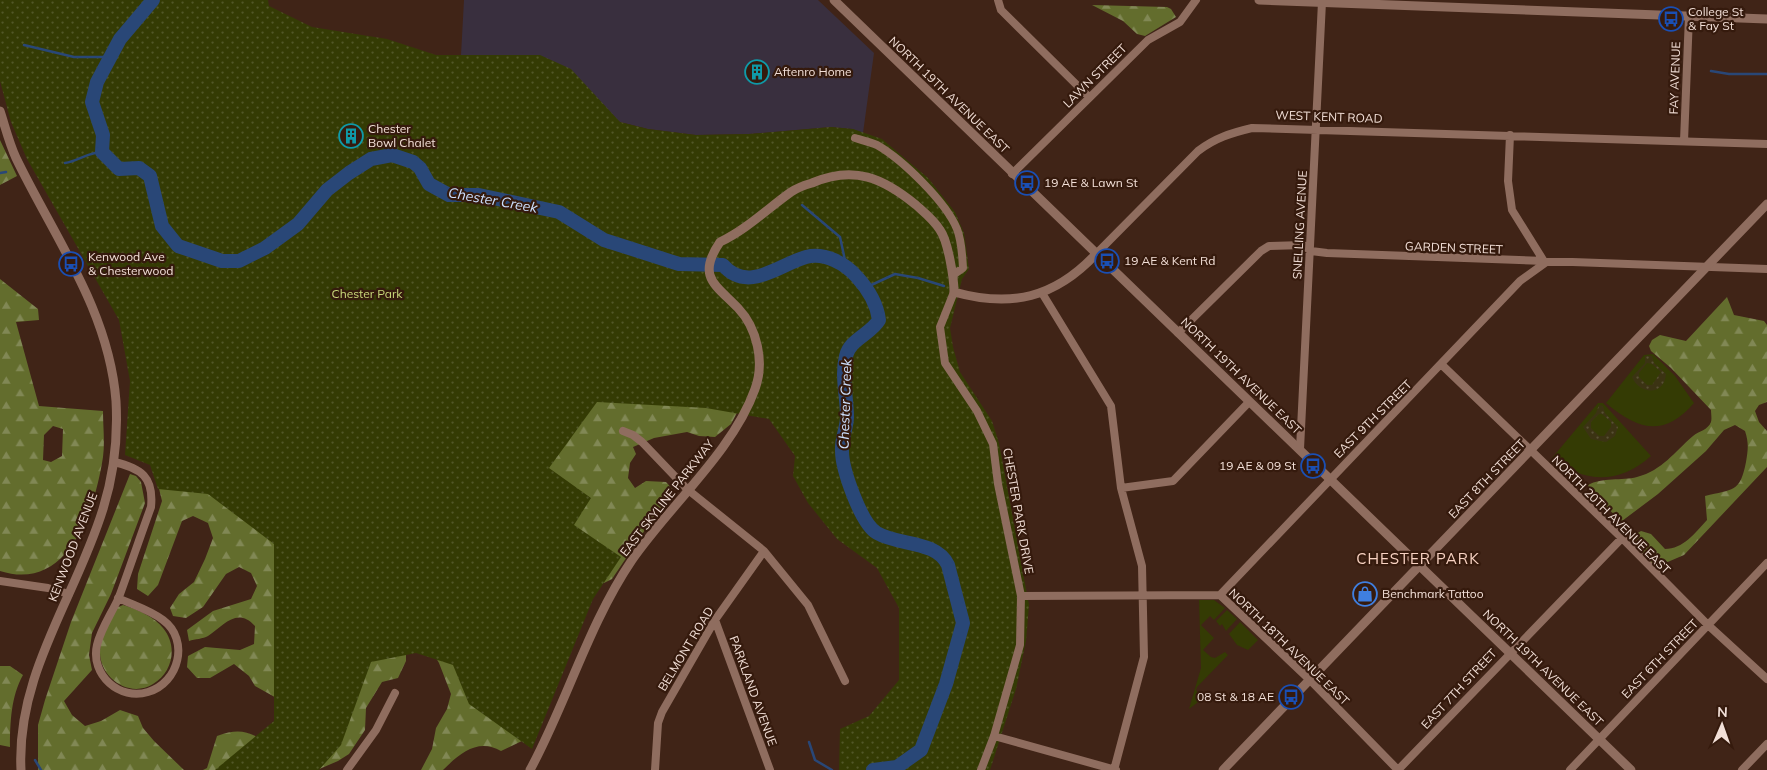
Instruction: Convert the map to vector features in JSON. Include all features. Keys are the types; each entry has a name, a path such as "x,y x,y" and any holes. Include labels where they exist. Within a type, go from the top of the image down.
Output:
{"street":[{"name":"NORTH 19TH AVENUE EAST","path":"834,0 1631,770"},
{"path":"998,0 1001,10 1089,97"},
{"name":"LAWN STREET","path":"1012,174 1148,40 1180,22 1196,0"},
{"path":"1259,0 1767,18"},
{"name":"SNELLING AVENUE","path":"1300,449 1322,2"},
{"name":"FAY AVENUE","path":"1684,141 1689,16"},
{"name":"KENWOOD AVENUE","path":"0,111 15,156 98,319 107,348 115,393 117,424 114,462 103,510 31,684 24,714 21,770"},
{"name":"WEST KENT ROAD","path":"954,292 974,298 998,300 1042,293 1076,274 1198,151 1212,141 1230,133 1252,128 1767,144"},
{"path":"1510,136 1508,181 1512,210 1545,262"},
{"path":"855,138 877,145 902,164 942,206 956,227 962,249 963,268 953,275"},
{"name":"CHESTER PARK DRIVE","path":"718,245 737,234 793,190 834,175 867,176 884,183 927,214 942,231 953,275 954,292 940,327 945,363 976,411 993,444 998,484 1021,596 1020,645 994,736 981,770"},
{"name":"EAST 8TH STREET","path":"1223,770 1767,204"},
{"name":"EAST SKYLINE PARKWAY","path":"530,770 601,615 632,560 687,489 723,449 756,388 759,366 758,347 752,327 738,308 716,289 710,272 711,261 718,245"},
{"name":"GARDEN STREET","path":"1178,333 1253,258 1269,246 1303,245 1310,252 1767,269"},
{"name":"EAST 9TH STREET","path":"1220,595 1442,365 1520,281 1545,262"},
{"path":"994,736 1115,770 1144,657 1142,566 1121,488 1111,406 1042,293"},
{"name":"NORTH 20TH AVENUE EAST","path":"1442,365 1622,538 1708,626 1767,679"},
{"path":"1121,488 1173,481 1249,402"},
{"path":"623,432 633,435 642,442 687,489 764,551 808,605 845,681"},
{"path":"114,462 129,465 141,472 147,478 152,495 151,507 118,598 96,646 98,667 104,678 115,688 137,695 149,692 161,687 177,665 176,637 164,620 118,598"},
{"name":"EAST 7TH STREET","path":"1398,770 1622,538"},
{"name":"BELMONT ROAD","path":"655,770 658,723 662,712 715,620 764,551"},
{"name":"EAST 6TH STREET","path":"1570,770 1767,563"},
{"path":"0,581 48,588 69,594"},
{"name":"NORTH 18TH AVENUE EAST","path":"1021,596 1220,595 1310,680 1398,770"},
{"name":"PARKLAND AVENUE","path":"715,620 770,770"},
{"path":"347,770 376,730 396,693"},
{"path":"1742,770 1767,744"}],"shaded area":[{"path":"464,0 818,0 874,53 863,133 852,129 831,127 749,134 696,135 648,129 620,122 472,56 461,55"}],"green space":[{"name":"Chester Park","path":"0,0 268,0 269,6 312,27 387,39 436,55 540,55 571,69 620,122 648,129 696,135 749,134 831,127 853,129 882,139 928,178 955,212 964,233 969,269 962,279 950,328 953,347 960,372 992,421 999,443 1029,605 1026,641 1016,689 990,770 839,770 840,729 869,716 899,680 899,608 877,568 837,539 808,503 793,476 795,456 769,419 706,408 597,402 549,468 591,498 574,525 621,557 593,599 532,749 469,704 453,665 416,653 371,662 341,745 319,770 215,770 274,721 274,544 208,494 158,489 150,465 125,455 130,381 119,320 27,159 11,122 0,81"},
{"path":"1092,5 1167,7 1171,9 1176,17 1145,36 1137,34 1123,21"},
{"path":"0,140 17,176 0,185"},
{"path":"0,279 38,309 39,320 16,322 39,406 103,411 104,440 103,457 93,500 85,522 74,542 61,558 44,570 24,575 0,571","holes":["53,426 63,429 62,456 51,462 43,460 44,435"]},
{"path":"1727,297 1734,315 1764,321 1767,325 1767,402 1759,405 1755,411 1759,422 1767,431 1767,467 1684,555 1656,567 1637,551 1631,542 1633,536 1641,531 1651,534 1665,549 1683,543 1693,535 1707,520 1705,496 1734,488 1741,479 1748,450 1745,431 1735,425 1724,430 1706,451 1658,494 1622,521 1592,495 1588,485 1599,481 1631,478 1646,474 1668,460 1693,436 1710,425 1711,410 1671,368 1651,351 1649,346 1652,340 1660,335 1686,341"},
{"path":"1653,354 1675,376 1694,403 1672,422 1661,426 1640,424 1629,419 1606,403 1644,355"},
{"path":"748,392 731,424 715,437 699,436 687,432 654,438 633,447 636,454 630,463 628,478 635,488 646,481 666,482 675,492 653,518 612,579 604,583 588,577 526,739 501,751 485,746 470,749 443,770 421,770 432,749 436,728 447,709 451,694 439,663 428,644 406,642 406,661 398,678 382,682 366,708 365,730 349,754 338,761 317,770 203,770 207,768 217,736 231,732 243,732 249,733 268,743 280,700 255,686 249,676 234,664 210,678 197,678 187,667 188,656 205,647 240,650 254,644 255,626 242,618 230,620 206,637 189,641 187,630 213,611 251,599 257,586 251,573 239,567 226,574 203,607 186,618 173,616 170,608 179,594 194,582 213,538 208,523 193,516 182,521 158,585 148,596 137,589 138,574 162,501 156,476 405,407"},
{"path":"1598,403 1603,403 1651,456 1627,472 1615,476 1602,477 1577,473 1564,467 1552,458"},
{"path":"130,474 136,476 141,482 145,503 111,594 92,633 89,655 92,670 64,701 72,715 85,726 101,721 120,710 138,716 143,728 154,741 184,770 38,770 38,725 45,700 71,622"},
{"path":"1199,600 1214,600 1225,608 1214,620 1210,616 1201,625 1214,638 1203,650 1215,658 1225,652 1228,655 1197,687 1196,690 1202,699 1189,709 1201,668"},
{"path":"123,605 139,611 160,624 171,643 171,658 165,673 153,684 144,688 134,689 117,683 104,669 101,660 100,646 104,634 116,608"},
{"path":"1227,610 1237,619 1226,631 1222,624 1220,626 1216,621"},
{"path":"1240,622 1258,640 1248,650 1237,645 1229,634"},
{"path":"0,666 10,666 23,675 14,701 10,747 0,745"}],"sand":[{"path":"1645,356 1652,356 1654,363 1666,374 1661,387 1656,390 1645,390 1635,383 1632,377 1645,363","holes":["1647,363 1652,364 1661,372 1652,385 1647,385 1639,377 1639,373"]},
{"path":"1599,405 1603,406 1605,413 1618,427 1615,436 1606,442 1591,439 1583,427 1596,413","holes":["1599,414 1602,414 1611,422 1611,427 1604,436 1599,436 1591,428 1591,422"]}],"waterway":[{"name":"Chester Creek","path":"153,0 120,39 97,82 92,102 103,135 102,152 119,169 139,168 150,176 162,226 178,246 222,261 239,261 265,248 298,224 327,190 349,173 371,159 392,155 413,162 420,168 429,184 449,195 479,195 559,212 604,240 679,264 723,265 733,273 743,277 753,277 806,257 820,256 834,260 857,277 871,297 879,320 852,345 846,356 844,379 847,417 842,442 845,470 859,508 871,528 886,537 926,547 942,557 948,565 963,623 946,684 921,750 897,767 873,770"},
{"path":"24,45 74,57 111,57"},
{"path":"1711,71 1729,74 1767,74"},
{"path":"65,163 93,153 102,152"},
{"path":"0,173 6,172"},
{"path":"802,205 840,237 846,265"},
{"path":"867,287 895,274 918,278 944,286"},
{"path":"809,742 815,760 832,770"},
{"path":"35,760 41,770"}],"place":[{"name":"College St & Fay St","path":"1671,19"},
{"name":"Aftenro Home","path":"757,72"},
{"name":"Chester Bowl Chalet","path":"351,136"},
{"name":"19 AE & Lawn St","path":"1027,183"},
{"name":"19 AE & Kent Rd","path":"1107,261"},
{"name":"Kenwood Ave & Chesterwood","path":"71,264"},
{"name":"19 AE & 09 St","path":"1313,466"},
{"name":"Benchmark Tattoo","path":"1365,594"},
{"name":"08 St & 18 AE","path":"1291,697"}],"district":[{"name":"CHESTER PARK","path":"1418,559"}]}
